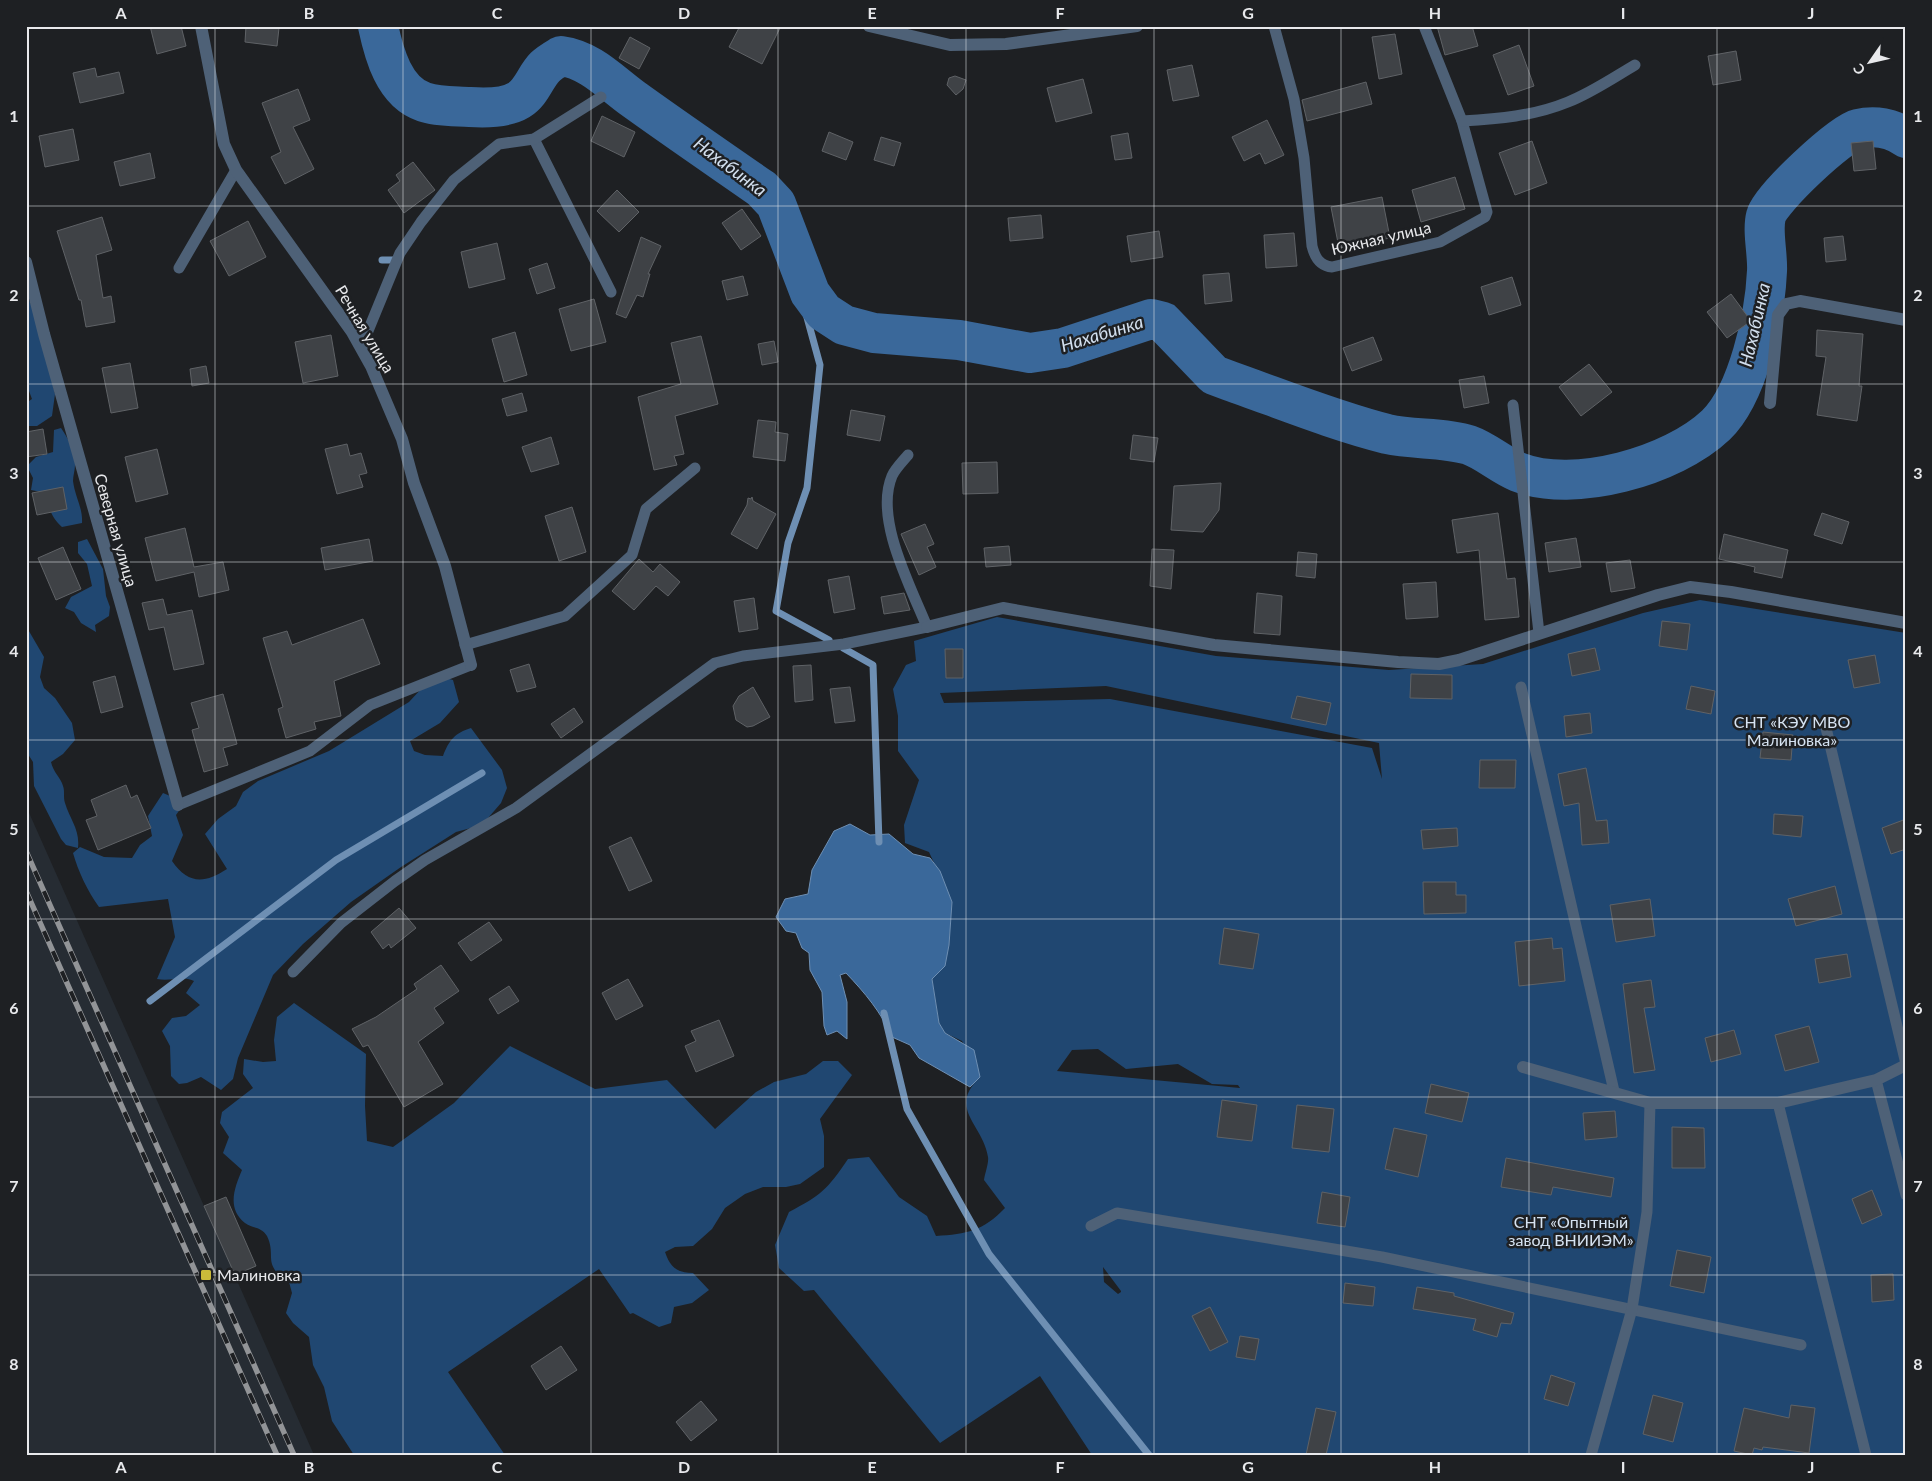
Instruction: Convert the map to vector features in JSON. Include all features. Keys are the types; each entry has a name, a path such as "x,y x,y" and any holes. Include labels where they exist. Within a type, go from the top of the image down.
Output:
{"street":[{"name":"Речная улица","path":"201,26 224,144 236,170 264,211 314,277 361,348 371,366 402,438 414,483 445,566 471,666"},
{"path":"869,26 950,44 1006,44 1137,26"},
{"name":"Северная улица","path":"26,262 44,334 178,805"},
{"path":"1770,403 1778,315 1786,304 1800,301 1906,320"},
{"path":"927,627 1003,608 1214,645 1422,664 1459,660 1658,595 1690,588 1731,592 1906,623"},
{"path":"1523,1067 1614,1091 1650,1103 1778,1104 1876,1080 1906,1064"}],"lane":[{"name":"Южная улица","path":"1274,26 1295,109 1304,158 1314,255 1325,266 1332,267 1440,242 1485,216 1487,212 1462,121 1424,26"},
{"path":"1462,121 1498,119 1531,114 1568,102 1635,65"},
{"path":"361,348 400,253 421,222 454,180 500,144 534,139 601,97"},
{"path":"534,139 612,292"},
{"path":"179,268 236,170"},
{"path":"1513,405 1539,633"},
{"path":"293,972 341,924 395,880 516,808 715,663 743,656 844,644 927,627 897,554 889,515 888,495 892,476 908,454"},
{"path":"465,645 565,616 632,555 646,509 695,468"},
{"path":"178,805 310,751 370,705 471,666"},
{"path":"1521,687 1614,1091"},
{"path":"1826,728 1906,1064"},
{"path":"1876,1080 1906,1195"},
{"path":"1591,1455 1632,1309 1648,1212 1650,1103"},
{"path":"1778,1104 1866,1455"},
{"path":"1091,1226 1116,1213 1382,1257 1801,1345"}],"shaded area":[{"path":"26,806 204,1206 226,1197 256,1266 235,1276 314,1455 26,1455"},
{"path":"850,824 870,835 889,834 913,854 930,858 940,871 952,902 949,945 945,966 932,979 939,1023 945,1033 974,1050 980,1077 970,1087 919,1058 910,1045 892,1037 872,1003 846,973 840,975 847,1002 847,1039 837,1031 827,1035 824,1026 822,992 810,970 809,953 802,948 796,933 786,931 776,917 785,899 808,894 812,870 834,831"}],"green space":[{"path":"26,275 29,297 35,311 55,394 52,416 37,426 26,426 26,403 32,399 26,383"},
{"path":"61,428 73,451 75,467 73,481 82,518 82,523 62,527 52,515 41,492 31,490 33,478 27,466 36,457 53,452 54,430"},
{"path":"87,539 103,569 106,596 110,607 109,616 95,625 96,632 81,623 74,612 65,608 71,597 92,586 87,564 78,553 78,542"},
{"path":"1700,600 1906,633 1906,1455 1092,1455 1040,1376 940,1443 814,1290 804,1291 779,1268 775,1245 789,1212 823,1191 848,1159 869,1157 899,1197 927,1216 936,1236 974,1230 989,1222 1005,1208 984,1180 988,1157 985,1145 967,1108 967,1098 971,1088 980,1077 962,1041 945,1033 939,1023 932,979 949,945 952,902 929,852 905,843 904,825 919,780 898,751 898,716 893,689 906,665 916,661 914,641 997,617 1216,656 1389,670 1483,664 1643,613","holes":["1106,686 1379,743 1382,779 1372,748 1110,699 944,703 940,693","1098,1049 1126,1069 1178,1064 1212,1084 1238,1085 1240,1088 1057,1071 1072,1050","1103,1267 1121,1292 1118,1294 1104,1282"]},
{"path":"26,626 44,657 40,677 44,688 55,698 72,723 75,740 63,754 51,762 63,786 65,803 78,835 78,848 66,845 61,839 34,786 33,762 26,751"},
{"path":"442,677 453,680 459,702 440,723 410,741 414,751 425,755 443,756 453,738 471,728 502,770 507,788 501,803 482,825 456,832 401,867 351,902 303,944 273,975 238,1058 233,1079 221,1090 201,1077 179,1084 171,1076 170,1046 162,1031 172,1018 186,1016 200,1005 186,993 194,981 189,979 157,979 175,937 168,899 99,907 84,881 73,853 80,847 104,857 132,858 140,845 152,836 148,816 163,793 175,798 181,808 176,815 183,835 172,861 178,869 190,878 204,879 219,874 227,869 205,834 218,819 236,806 243,792 258,781 329,751 409,702 422,688"},
{"path":"294,1003 366,1054 365,1106 367,1141 393,1147 454,1103 510,1046 595,1089 667,1080 715,1129 756,1092 774,1082 806,1074 823,1061 838,1061 852,1075 820,1119 824,1136 824,1167 800,1184 786,1187 763,1187 745,1194 725,1208 712,1229 693,1246 675,1247 665,1252 669,1262 675,1268 683,1272 693,1273 709,1290 692,1303 674,1307 671,1323 659,1327 633,1313 630,1314 599,1269 448,1372 505,1455 354,1455 332,1421 324,1387 313,1365 309,1337 293,1323 286,1313 292,1293 289,1282 280,1276 272,1265 270,1243 267,1236 260,1229 245,1223 236,1211 234,1204 235,1190 242,1170 223,1153 229,1137 220,1123 222,1112 253,1088 243,1074 244,1059 263,1062 276,1061 274,1040 277,1017"}],"building":[{"path":"150,26 181,26 186,46 157,54"},
{"path":"246,26 279,28 277,46 245,42"},
{"path":"740,26 781,26 762,64 729,47"},
{"path":"1437,26 1472,26 1478,46 1445,55"},
{"path":"1395,34 1402,74 1379,79 1372,37"},
{"path":"630,37 650,48 639,69 619,58"},
{"path":"1519,45 1534,86 1508,95 1493,55"},
{"path":"1736,51 1741,80 1713,85 1708,56"},
{"path":"1192,65 1199,96 1173,101 1167,70"},
{"path":"95,68 97,77 119,72 124,93 80,103 73,73"},
{"path":"955,76 966,80 963,89 956,95 947,85 949,78"},
{"path":"1083,79 1092,113 1056,122 1047,88"},
{"path":"1366,82 1372,104 1307,121 1302,100"},
{"path":"298,89 310,120 293,127 314,169 285,184 271,157 281,152 262,103"},
{"path":"602,116 635,132 624,157 591,141"},
{"path":"1267,120 1284,155 1265,164 1260,153 1244,161 1232,137"},
{"path":"73,129 79,160 45,167 39,136"},
{"path":"829,132 853,142 846,160 822,151"},
{"path":"1128,133 1132,158 1115,160 1111,136"},
{"path":"881,137 901,143 894,166 874,160"},
{"path":"1532,141 1547,183 1515,195 1499,153"},
{"path":"1873,141 1876,169 1854,171 1851,143"},
{"path":"150,153 155,178 120,186 114,162"},
{"path":"413,162 435,190 404,213 388,190 400,181 396,175"},
{"path":"1455,177 1465,209 1421,222 1412,190"},
{"path":"617,190 639,212 619,232 597,211"},
{"path":"1382,197 1390,238 1339,248 1331,207"},
{"path":"742,209 761,236 741,250 722,223"},
{"path":"1041,215 1043,238 1010,241 1008,218"},
{"path":"102,217 112,250 96,255 103,298 111,296 115,322 86,327 81,300 79,300 57,231"},
{"path":"248,221 266,257 229,276 210,241"},
{"path":"1159,231 1163,257 1131,262 1127,236"},
{"path":"1294,233 1297,266 1266,268 1264,235"},
{"path":"1843,236 1846,260 1826,262 1824,238"},
{"path":"641,237 661,246 648,274 650,274 643,297 637,295 626,318 616,314"},
{"path":"497,243 505,279 469,288 461,252"},
{"path":"547,263 555,288 537,294 529,269"},
{"path":"1229,273 1232,301 1205,304 1203,275"},
{"path":"743,276 748,295 727,300 722,281"},
{"path":"1512,277 1521,305 1489,315 1481,287"},
{"path":"1731,294 1751,321 1727,338 1707,312"},
{"path":"594,299 606,342 571,351 559,309"},
{"path":"1817,330 1863,334 1859,386 1862,386 1857,421 1817,415 1826,357 1816,356"},
{"path":"515,332 527,375 504,382 492,339"},
{"path":"331,335 338,376 303,383 295,342"},
{"path":"701,336 718,404 675,416 684,454 674,456 677,465 654,470 638,397 681,384 671,343"},
{"path":"1373,337 1382,360 1352,371 1343,348"},
{"path":"774,341 778,362 762,365 758,344"},
{"path":"130,363 138,408 111,413 102,368"},
{"path":"1589,364 1612,392 1581,416 1559,387"},
{"path":"206,366 209,383 192,386 190,369"},
{"path":"1484,376 1489,403 1464,408 1459,380"},
{"path":"522,393 527,411 507,416 502,399"},
{"path":"851,410 885,416 880,441 847,435"},
{"path":"758,420 776,422 775,432 788,434 785,461 753,457"},
{"path":"43,429 47,454 26,457 26,432"},
{"path":"1133,435 1158,438 1154,462 1130,459"},
{"path":"551,437 559,464 531,472 522,447"},
{"path":"347,444 350,456 361,453 367,473 359,475 363,487 337,494 325,449"},
{"path":"157,449 168,494 136,502 125,457"},
{"path":"997,462 998,493 963,494 962,463"},
{"path":"1221,483 1219,510 1203,532 1171,530 1174,486"},
{"path":"63,487 67,509 37,515 32,493"},
{"path":"752,497 753,501 776,514 757,549 731,534 747,505 748,498 751,499"},
{"path":"572,507 586,552 559,561 545,516"},
{"path":"1498,513 1507,579 1515,578 1519,617 1485,620 1479,550 1457,553 1452,520"},
{"path":"1822,513 1849,522 1842,544 1814,535"},
{"path":"925,524 934,544 927,547 936,567 919,575 901,534"},
{"path":"185,528 194,567 223,562 229,590 199,597 194,572 156,581 145,538"},
{"path":"1724,534 1788,550 1782,578 1754,572 1755,567 1719,559"},
{"path":"1576,538 1581,567 1549,572 1545,543"},
{"path":"369,539 373,561 325,570 321,548"},
{"path":"1009,546 1011,565 986,567 984,548"},
{"path":"63,547 81,589 56,600 38,558"},
{"path":"1152,549 1174,550 1171,589 1150,586"},
{"path":"1298,552 1317,554 1315,578 1296,576"},
{"path":"639,559 653,572 660,564 680,582 668,596 656,586 634,610 612,591"},
{"path":"1630,560 1635,588 1611,592 1606,563"},
{"path":"849,576 855,609 834,613 828,580"},
{"path":"1436,582 1438,617 1406,619 1403,584"},
{"path":"904,593 910,610 884,614 881,597"},
{"path":"1257,593 1282,596 1280,635 1254,633"},
{"path":"754,598 758,629 739,632 734,601"},
{"path":"163,599 167,615 192,610 204,664 174,670 164,627 149,630 142,603"},
{"path":"363,619 380,664 334,681 341,716 314,722 316,729 286,738 278,709 283,707 263,638 287,631 292,645"},
{"path":"1662,621 1690,624 1687,650 1659,646"},
{"path":"1595,648 1600,670 1572,676 1568,654"},
{"path":"945,649 963,649 963,678 946,678"},
{"path":"1875,655 1880,683 1854,688 1848,660"},
{"path":"529,664 536,687 517,692 510,670"},
{"path":"811,665 813,700 795,702 793,666"},
{"path":"1411,674 1452,675 1452,699 1410,698"},
{"path":"115,676 123,707 101,713 93,682"},
{"path":"1691,686 1715,691 1711,714 1686,709"},
{"path":"753,687 770,717 747,727 736,720 733,706 739,696"},
{"path":"850,687 855,721 835,723 830,689"},
{"path":"223,694 237,744 223,748 228,765 204,772 192,730 199,728 191,703"},
{"path":"1297,696 1331,703 1326,725 1291,718"},
{"path":"574,708 583,722 561,738 551,724"},
{"path":"1590,713 1592,733 1566,737 1564,716"},
{"path":"1763,732 1793,735 1791,760 1760,758"},
{"path":"1480,760 1516,760 1515,788 1479,788"},
{"path":"1586,768 1596,821 1607,820 1609,843 1582,845 1579,803 1564,806 1558,774"},
{"path":"126,785 131,798 137,795 151,828 98,850 86,820 97,816 91,800"},
{"path":"1774,814 1803,816 1801,837 1773,834"},
{"path":"1906,819 1906,849 1891,854 1882,828"},
{"path":"1457,828 1458,846 1423,849 1421,830"},
{"path":"631,837 652,881 629,891 609,847"},
{"path":"1423,882 1456,882 1456,895 1466,895 1466,913 1424,914"},
{"path":"1835,886 1842,914 1796,926 1788,899"},
{"path":"1650,899 1655,936 1616,942 1610,905"},
{"path":"399,908 416,928 391,948 389,944 383,949 371,932"},
{"path":"489,922 502,940 471,961 458,943"},
{"path":"1224,928 1259,934 1253,969 1219,964"},
{"path":"1552,938 1553,949 1562,948 1565,981 1519,986 1515,942"},
{"path":"1847,954 1851,977 1819,983 1815,959"},
{"path":"441,965 459,991 434,1008 444,1023 418,1042 443,1084 404,1107 368,1045 363,1047 352,1029 376,1017 417,989 414,984"},
{"path":"628,979 643,1006 616,1020 602,993"},
{"path":"1651,980 1655,1007 1644,1008 1655,1070 1634,1073 1623,984"},
{"path":"509,986 519,1001 498,1014 489,999"},
{"path":"719,1020 734,1056 696,1072 685,1046 696,1041 691,1031"},
{"path":"1809,1026 1819,1062 1785,1071 1775,1035"},
{"path":"1734,1030 1741,1054 1711,1062 1705,1038"},
{"path":"1431,1084 1469,1093 1462,1122 1425,1113"},
{"path":"1222,1100 1257,1105 1252,1141 1217,1137"},
{"path":"1297,1105 1334,1109 1329,1152 1292,1148"},
{"path":"1615,1111 1617,1137 1585,1140 1583,1113"},
{"path":"1672,1127 1704,1128 1705,1168 1672,1168"},
{"path":"1394,1128 1427,1135 1418,1177 1385,1169"},
{"path":"1506,1158 1614,1178 1611,1197 1553,1187 1551,1195 1501,1187"},
{"path":"1872,1190 1882,1215 1862,1224 1852,1199"},
{"path":"1322,1192 1350,1197 1345,1227 1317,1223"},
{"path":"226,1197 256,1266 235,1275 204,1206"},
{"path":"1677,1250 1711,1257 1704,1293 1670,1286"},
{"path":"1893,1274 1894,1300 1872,1302 1871,1275"},
{"path":"1345,1283 1375,1287 1373,1306 1343,1303"},
{"path":"1417,1287 1454,1293 1454,1296 1514,1313 1511,1324 1501,1323 1497,1337 1473,1330 1476,1319 1413,1309"},
{"path":"1210,1307 1228,1342 1210,1351 1192,1316"},
{"path":"1240,1336 1259,1339 1255,1360 1236,1357"},
{"path":"561,1346 577,1370 546,1390 531,1366"},
{"path":"1551,1375 1575,1383 1568,1406 1544,1399"},
{"path":"1653,1395 1683,1403 1673,1442 1643,1434"},
{"path":"701,1401 717,1420 691,1441 676,1422"},
{"path":"1791,1405 1815,1408 1809,1453 1763,1447 1762,1450 1754,1448 1752,1455 1734,1451 1744,1408 1789,1418"},
{"path":"1316,1408 1336,1412 1326,1455 1306,1455"}],"waterway":[{"name":"Нахабинка","path":"378,26 387,60 398,81 414,97 435,105 495,107 514,103 530,89 545,67 561,56 571,58 590,67 648,110 762,189 776,204 810,293 824,312 844,325 874,333 959,340 1030,353 1063,348 1151,319 1163,322 1214,375 1367,429 1397,436 1459,442 1481,451 1518,472 1541,478 1567,480 1594,478 1649,464 1675,453 1697,440 1716,425 1737,394 1753,353 1766,289 1765,222 1770,208 1792,182 1822,154 1849,133 1858,129 1877,127 1895,132 1906,138"},
{"path":"776,204 820,365 807,488 788,543 776,611 829,640"},
{"path":"382,260 395,260"},
{"path":"843,648 873,665 879,842"},
{"path":"150,1001 336,860 482,773"},
{"path":"884,1013 907,1109 989,1254 1149,1455"}],"railway":[{"path":"26,851 294,1455"},
{"path":"26,891 277,1455"}],"place":[{"name":"Малиновка","path":"206,1275"}],"park label":[{"name":"СНТ «КЭУ МВО Малиновка»","path":"1792,731"},
{"name":"СНТ «Опытный завод ВНИИЭМ»","path":"1571,1231"}]}
